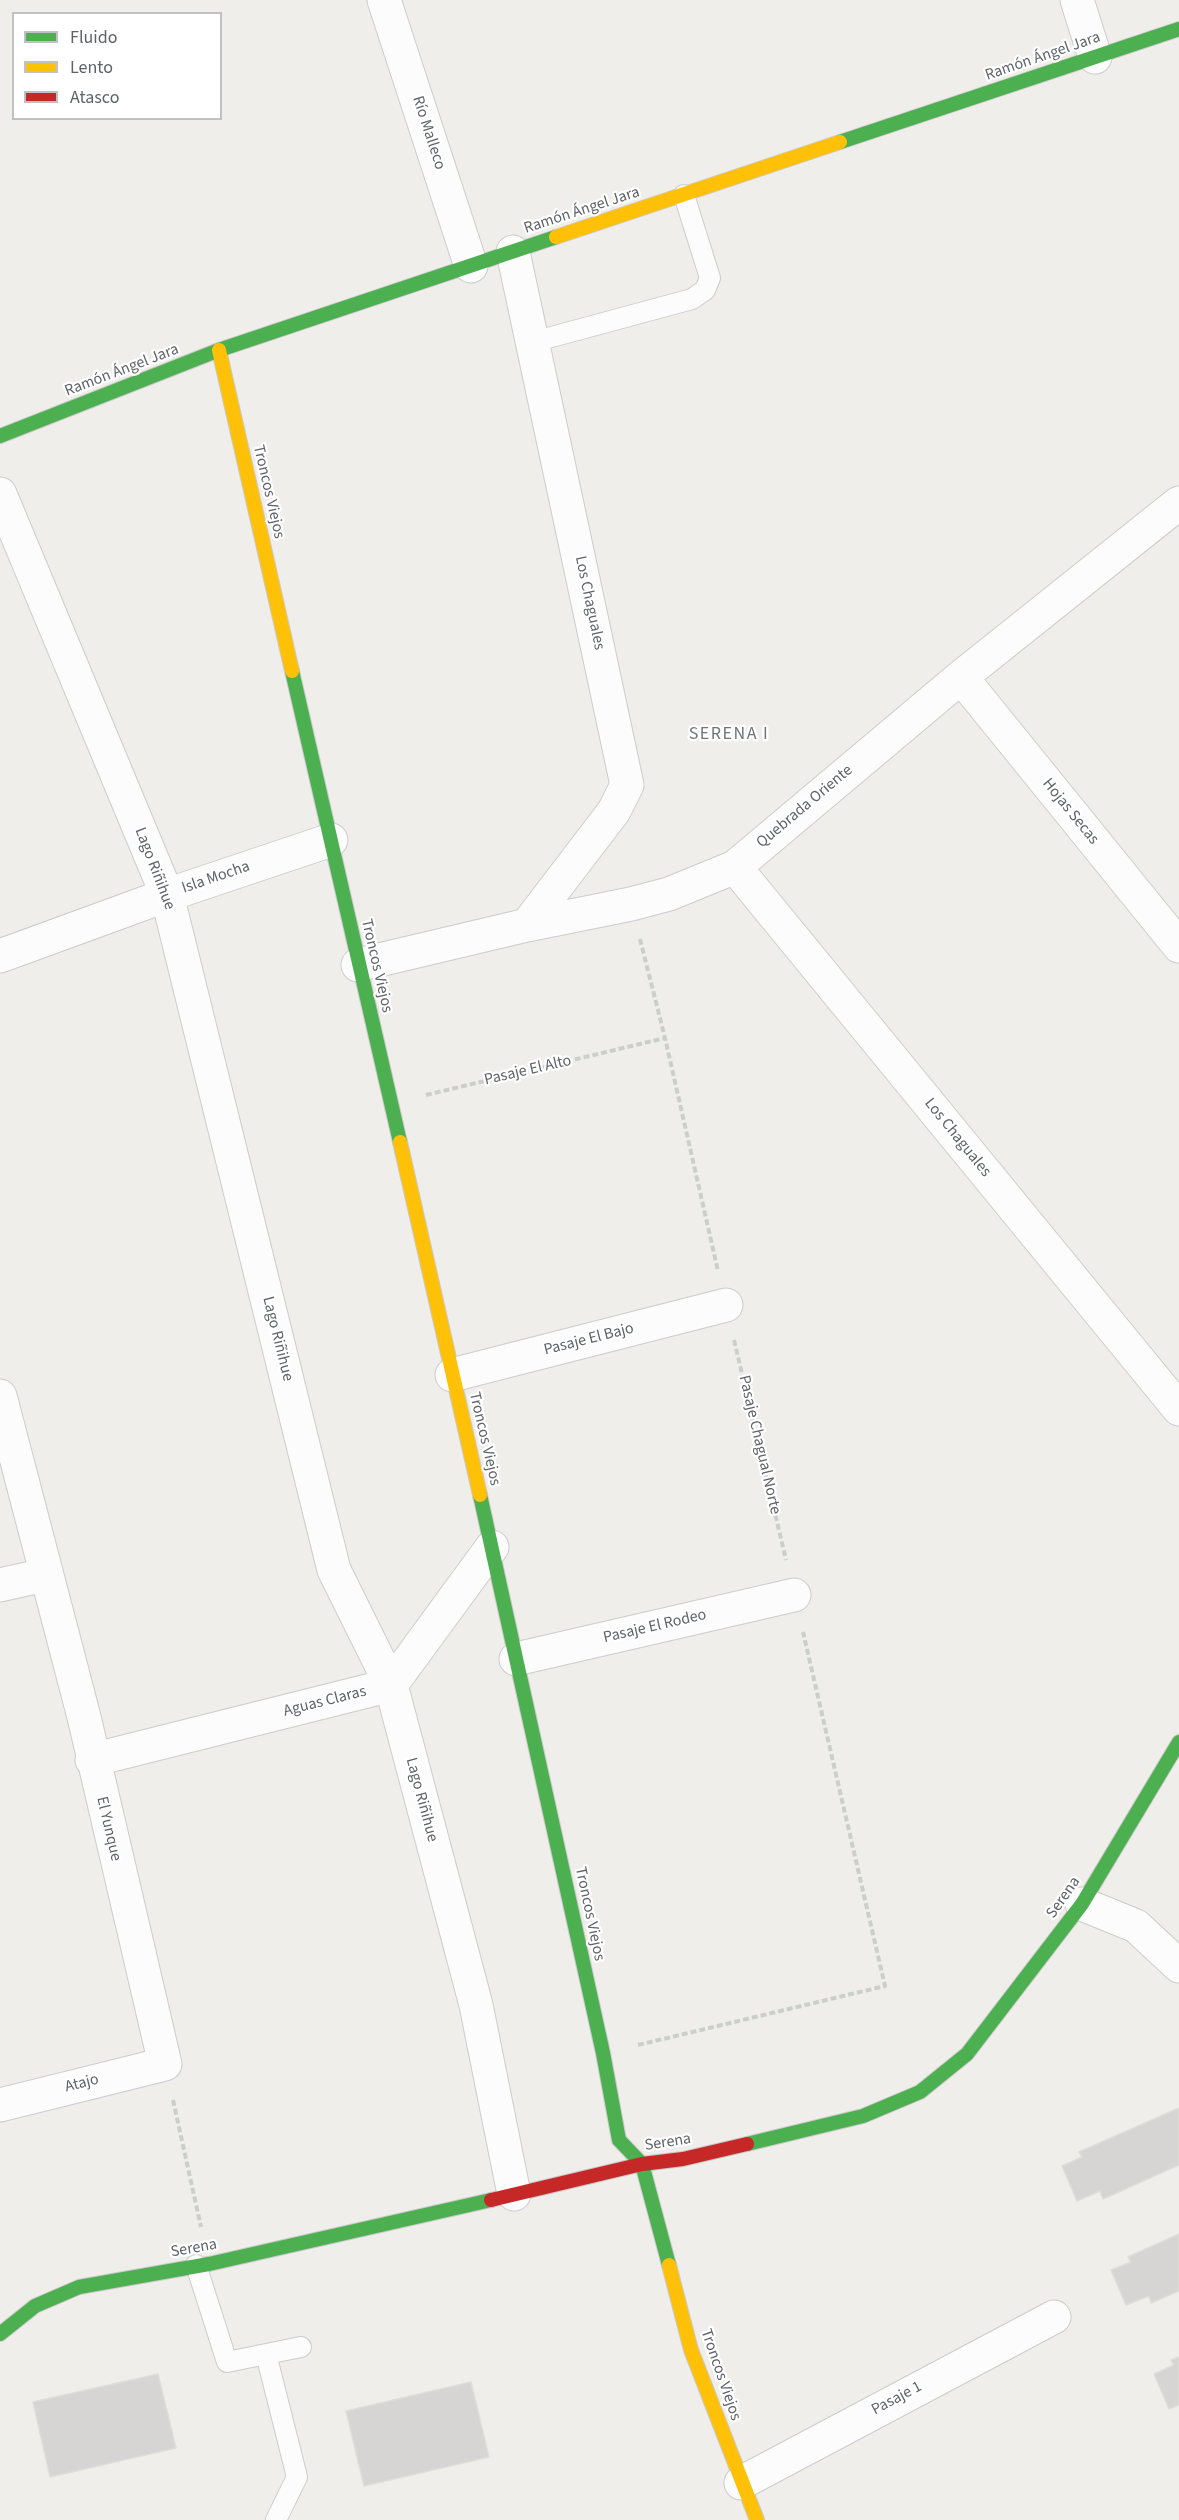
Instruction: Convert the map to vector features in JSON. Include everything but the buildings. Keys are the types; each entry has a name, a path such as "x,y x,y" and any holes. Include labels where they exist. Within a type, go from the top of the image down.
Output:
{"street":[{"name":"Río Malleco","path":"384,0 471,266"},
{"path":"1077,0 1095,57"},
{"name":"Ramón Ángel Jara","path":"0,436 219,350 1179,29"},
{"name":"Los Chaguales","path":"513,252 627,785 614,811 527,925"},
{"name":"Troncos Viejos","path":"219,350 492,1547 603,2053 619,2140 642,2164 691,2349 757,2520"},
{"name":"Lago Riñihue","path":"0,494 167,895 334,1570 391,1685 476,2005 514,2194"},
{"name":"Quebrada Oriente","path":"358,965 527,925 631,904 669,894 735,867 961,677 1179,503"},
{"name":"Hojas Secas","path":"961,677 1179,946"},
{"name":"Isla Mocha","path":"0,956 167,895 331,840"},
{"name":"Los Chaguales","path":"735,867 1179,1409"},
{"name":"Pasaje El Bajo","path":"452,1375 726,1305"},
{"name":"El Yunque","path":"0,1396 84,1717 92,1760 165,2064"},
{"path":"391,1685 492,1547"},
{"path":"0,1585 45,1575"},
{"name":"Pasaje El Rodeo","path":"516,1659 794,1595"},
{"name":"Aguas Claras","path":"92,1760 391,1685"},
{"name":"Serena","path":"0,2334 35,2306 79,2287 203,2265 586,2179 642,2164 683,2159 862,2116 920,2092 967,2054 1082,1904 1179,1742"},
{"path":"1082,1904 1136,1926 1179,1966"},
{"name":"Atajo","path":"0,2105 165,2064"},
{"name":"Pasaje 1","path":"741,2482 1054,2317"}],"lane":[{"path":"533,342 692,299 705,290 710,278 684,195"},
{"path":"203,2265 227,2362 301,2347"},
{"path":"266,2354 297,2477 276,2520"}],"path":[{"name":"Pasaje Chagual Norte","path":"603,2053 885,1986 665,1038 631,904"},
{"name":"Pasaje El Alto","path":"390,1104 665,1038"},
{"path":"165,2064 203,2265"}],"traffic: fast":[{"path":"840,142 1179,29"},
{"path":"0,436 219,350 556,237"},
{"path":"292,671 400,1142"},
{"path":"480,1495 603,2053 619,2140 642,2164 669,2265"},
{"path":"747,2144 863,2116 920,2092 967,2054 1082,1904 1179,1742"},
{"path":"0,2334 35,2306 79,2287 209,2264 491,2200"}],"traffic: slow":[{"path":"556,237 840,142"},
{"path":"219,350 292,671"},
{"path":"400,1142 480,1495"},
{"path":"669,2265 691,2350 757,2520"}],"traffic: jam":[{"path":"491,2200 642,2164 683,2159 747,2144"}],"district":[{"name":"SERENA I","path":"729,735"}]}
